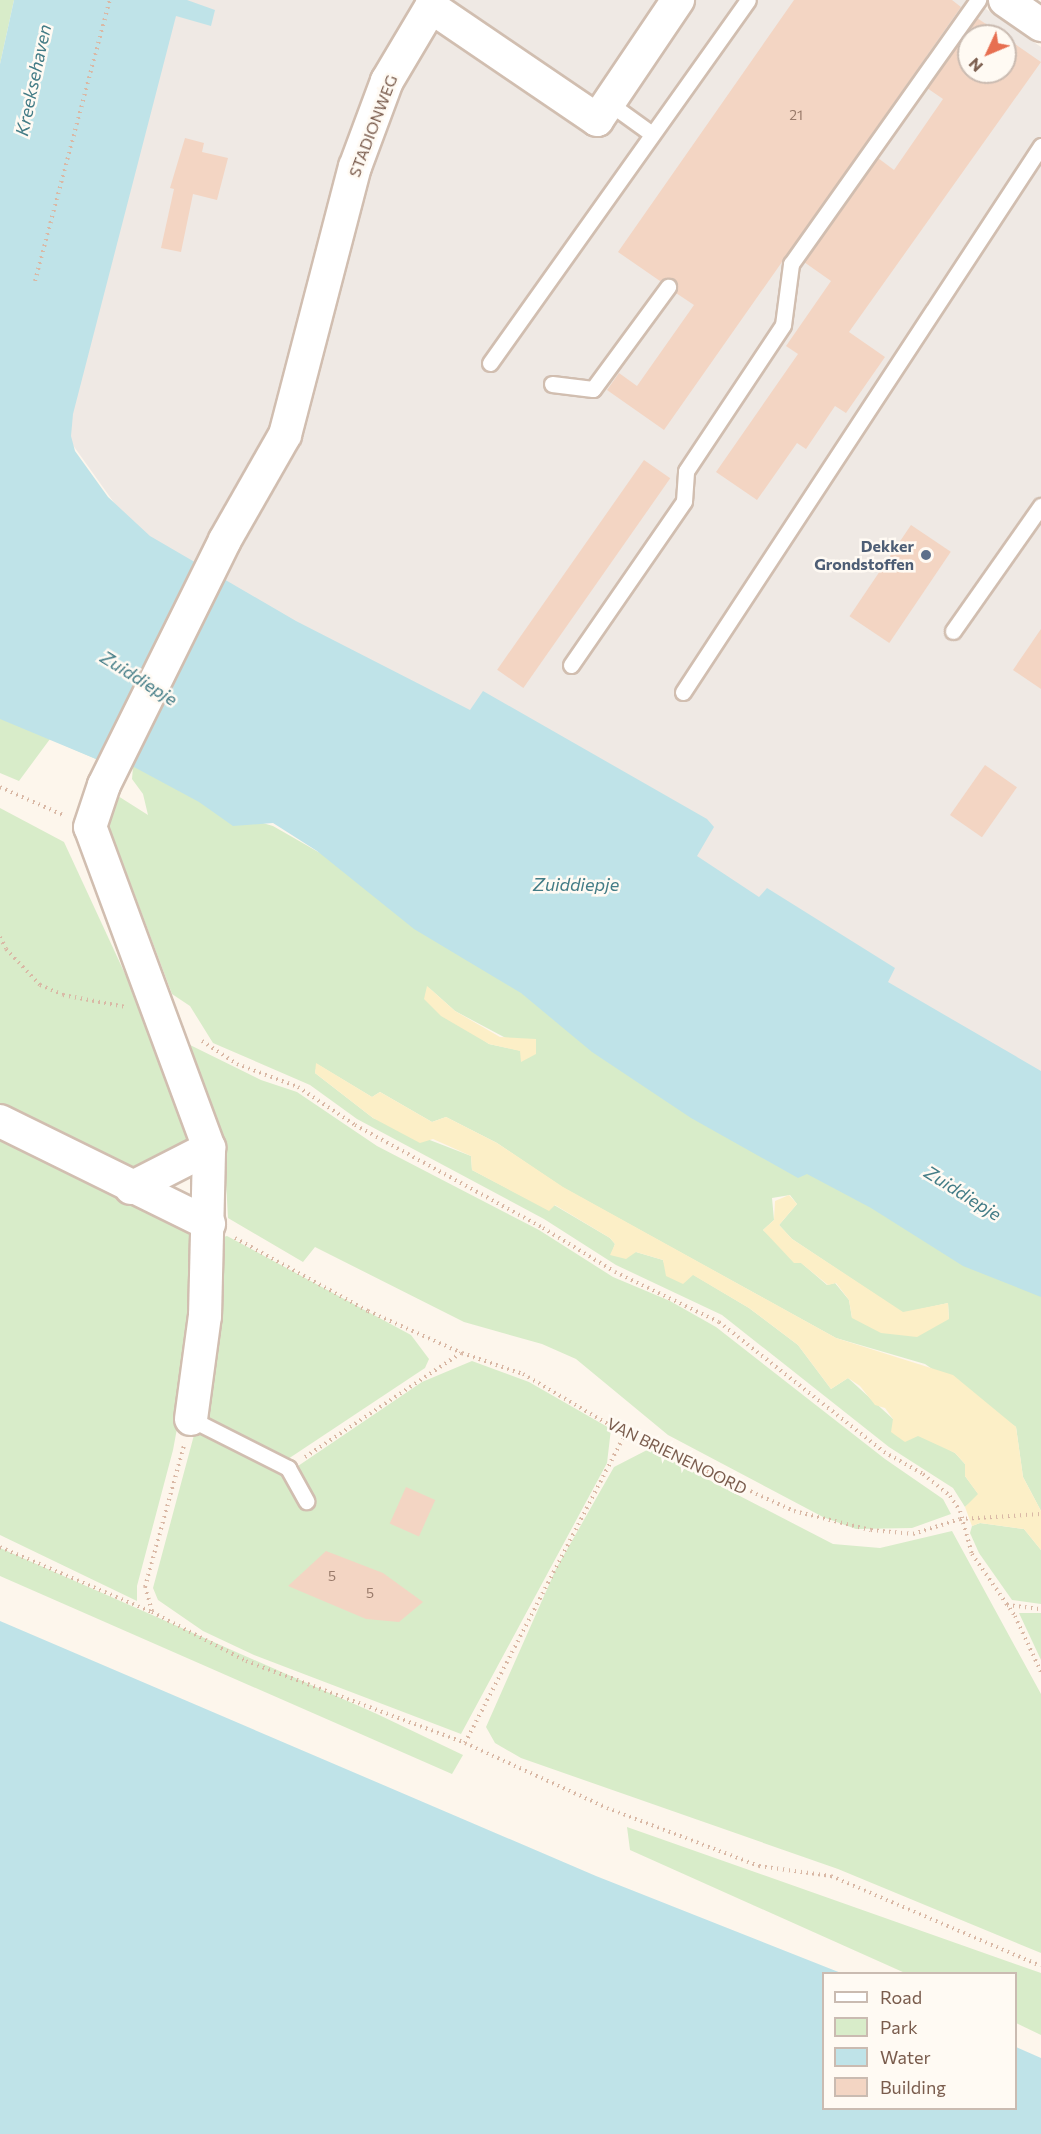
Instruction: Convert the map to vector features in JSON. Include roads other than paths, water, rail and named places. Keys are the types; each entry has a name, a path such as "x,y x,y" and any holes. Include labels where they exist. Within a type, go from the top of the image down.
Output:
{"street":[{"name":"STADIONWEG","path":"209,1148 90,827 104,785 225,540 285,435 355,167 387,81 429,3 597,120 678,0"},
{"path":"1005,0 1041,25"},
{"path":"0,1121 131,1188 209,1224"},
{"path":"131,1188 209,1148 209,1224 205,1316 190,1419"}],"lane":[{"path":"490,363 748,0"},
{"path":"571,665 684,501 686,471 783,325 791,264 978,0"},
{"path":"609,103 652,134"},
{"path":"683,692 1041,146"},
{"path":"552,384 593,389 668,287"},
{"path":"953,631 1041,506"},
{"path":"190,1419 288,1468 306,1501"}],"water":[{"name":"Zuiddiepje","path":"14,0 187,0 215,10 211,26 176,16 73,414 71,436 75,451 108,497 150,536 296,621 470,710 483,691 707,819 714,827 697,856 759,897 767,888 895,968 888,982 1041,1071 1041,1297 963,1266 871,1208 807,1174 798,1178 691,1118 592,1052 521,993 414,929 317,851 273,823 233,826 199,802 134,767 103,762 0,719 0,64"},
{"path":"0,1621 596,1876 838,1972 822,1972 822,2110 1017,2110 1017,2047 1041,2058 1041,2134 0,2134"}],"place":[{"name":"Dekker Grondstoffen","path":"926,555"}],"water label":[{"name":"Kreeksehaven","path":"33,80"}]}
